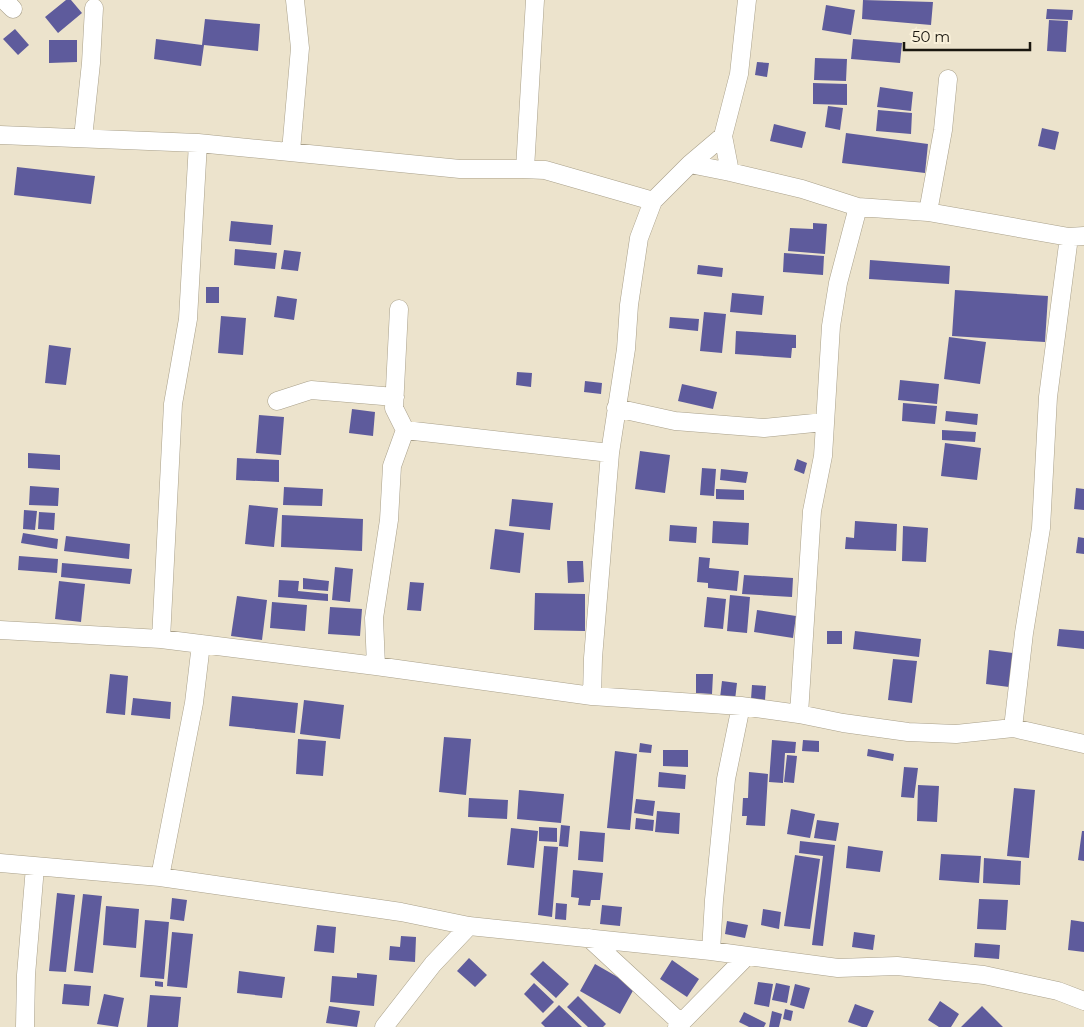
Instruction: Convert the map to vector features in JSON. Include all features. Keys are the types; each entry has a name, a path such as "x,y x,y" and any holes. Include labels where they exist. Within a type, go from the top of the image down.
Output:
{"street":[{"path":"291,151 300,48 295,0"},
{"path":"525,169 535,0"},
{"path":"730,172 723,136 739,74 747,0"},
{"path":"83,138 91,63 94,8"},
{"path":"928,212 942,130 948,78"},
{"path":"0,135 198,142 460,168 545,170 653,201"},
{"path":"592,696 593,658 610,453 626,349 629,305 639,238 653,201 690,164 723,136"},
{"path":"161,639 173,404 188,319 198,142"},
{"path":"690,164 802,189 858,206 928,212 1077,236 1048,397 1041,528 1024,633 1013,728"},
{"path":"799,714 812,511 823,456 824,422 834,309 838,283 858,206"},
{"path":"376,666 374,618 389,520 392,466 405,430 394,408 399,309"},
{"path":"277,401 312,390 395,397"},
{"path":"616,408 675,421 764,428 824,422"},
{"path":"405,430 610,453"},
{"path":"0,630 161,639 592,696 741,706 908,732 956,734 1013,728 1084,744"},
{"path":"160,877 194,703 201,644"},
{"path":"711,951 714,892 726,779 741,706"},
{"path":"0,863 160,877 400,912 469,926 711,951 838,968 897,966 984,975 1058,991 1084,1001"},
{"path":"25,1027 26,976 35,867"},
{"path":"384,1027 433,964 469,926"},
{"path":"589,938 679,1025 746,957"}],"building":[{"path":"66,0 71,0 82,13 58,33 45,17"},
{"path":"863,0 933,2 931,25 862,19"},
{"path":"826,5 855,10 851,35 822,30"},
{"path":"1047,9 1073,10 1072,20 1046,19"},
{"path":"205,19 260,24 258,51 204,45 201,66 154,59 156,39 202,45"},
{"path":"1049,20 1068,21 1066,52 1047,51"},
{"path":"15,29 29,45 18,55 3,39"},
{"path":"853,39 902,43 900,63 851,59"},
{"path":"49,40 77,40 77,62 49,63"},
{"path":"815,58 847,59 846,81 814,80"},
{"path":"757,62 769,63 767,77 755,75"},
{"path":"813,83 847,84 847,105 813,104"},
{"path":"880,87 913,92 911,111 877,107"},
{"path":"828,106 843,108 840,130 825,127"},
{"path":"878,110 912,113 911,134 876,131"},
{"path":"774,124 806,132 802,148 770,141"},
{"path":"1042,128 1059,132 1055,150 1038,146"},
{"path":"846,133 928,144 925,173 842,163"},
{"path":"17,167 95,176 91,204 14,195"},
{"path":"231,221 273,225 271,245 229,241"},
{"path":"813,223 827,224 825,254 788,251 790,228 813,229"},
{"path":"235,249 277,253 275,269 234,265"},
{"path":"284,250 301,252 298,271 281,269"},
{"path":"784,253 824,256 823,275 783,272"},
{"path":"870,260 950,266 949,284 869,279"},
{"path":"698,265 723,268 722,277 697,274"},
{"path":"206,287 219,287 219,303 206,303"},
{"path":"955,290 1048,296 1045,342 952,336"},
{"path":"732,293 764,296 762,315 730,312"},
{"path":"277,296 297,299 294,320 274,317"},
{"path":"704,312 726,314 722,353 700,351"},
{"path":"221,316 246,318 243,355 218,353"},
{"path":"670,317 699,319 698,331 669,328"},
{"path":"736,331 796,335 796,348 792,348 791,358 735,354"},
{"path":"949,337 986,342 980,384 944,379"},
{"path":"49,345 71,348 66,385 45,383"},
{"path":"517,372 532,373 531,387 516,385"},
{"path":"900,380 939,384 937,404 898,400"},
{"path":"585,381 602,383 601,394 584,392"},
{"path":"682,384 717,392 713,409 678,401"},
{"path":"903,403 937,406 935,424 902,421"},
{"path":"352,409 375,412 373,436 349,433"},
{"path":"946,411 978,414 977,425 945,421"},
{"path":"259,415 284,417 281,455 256,453"},
{"path":"942,430 976,432 975,442 942,440"},
{"path":"945,443 981,448 977,480 941,476"},
{"path":"640,451 670,455 665,493 635,489"},
{"path":"28,453 60,455 60,470 28,468"},
{"path":"237,458 279,460 279,482 236,480"},
{"path":"797,459 807,463 804,474 794,470"},
{"path":"702,468 716,469 714,496 700,495"},
{"path":"721,469 748,472 746,483 720,480"},
{"path":"30,486 59,488 58,506 29,505"},
{"path":"284,487 323,489 322,506 283,505"},
{"path":"1076,488 1084,489 1084,510 1074,509"},
{"path":"716,489 744,490 744,500 716,499"},
{"path":"512,499 553,503 550,530 509,526"},
{"path":"249,505 278,508 274,547 245,544"},
{"path":"24,510 37,511 35,530 23,529"},
{"path":"39,512 55,513 54,530 38,529"},
{"path":"282,515 363,519 362,551 281,547"},
{"path":"713,521 749,523 748,545 712,543"},
{"path":"855,521 897,524 896,551 845,549 846,537 854,538"},
{"path":"670,525 697,527 696,543 669,541"},
{"path":"903,526 928,528 926,562 902,561"},
{"path":"495,529 524,533 520,573 490,569"},
{"path":"23,533 58,539 57,549 21,543"},
{"path":"66,536 130,544 129,559 64,551"},
{"path":"1078,537 1084,538 1084,554 1076,553"},
{"path":"19,556 58,559 57,573 18,570"},
{"path":"699,557 710,558 709,568 739,571 737,591 708,588 708,583 697,582"},
{"path":"567,561 583,561 584,582 568,583"},
{"path":"62,563 132,569 130,584 61,577"},
{"path":"335,567 353,569 350,602 332,600"},
{"path":"744,575 793,578 792,597 742,594"},
{"path":"303,578 329,581 328,591 303,589"},
{"path":"279,580 299,581 298,591 328,594 328,601 278,597"},
{"path":"59,581 85,584 81,622 55,619"},
{"path":"410,582 424,583 421,611 407,610"},
{"path":"535,593 585,594 585,631 534,630"},
{"path":"730,595 750,597 747,633 727,631"},
{"path":"237,596 267,600 262,640 231,636"},
{"path":"707,597 726,599 723,629 704,627"},
{"path":"272,602 307,605 305,631 270,628"},
{"path":"330,607 362,609 360,636 328,634"},
{"path":"757,610 796,616 793,638 754,632"},
{"path":"1059,629 1084,631 1084,649 1057,646"},
{"path":"827,631 842,631 842,644 827,644"},
{"path":"855,631 921,639 919,657 853,649"},
{"path":"989,650 1013,653 1009,687 986,684"},
{"path":"893,659 917,661 912,703 888,700"},
{"path":"110,674 128,676 125,715 106,713"},
{"path":"696,674 713,674 712,694 696,693"},
{"path":"722,681 737,683 735,700 720,698"},
{"path":"752,685 766,686 765,700 751,699"},
{"path":"232,696 298,703 295,733 229,726"},
{"path":"133,698 171,702 170,719 131,715"},
{"path":"304,700 344,705 340,739 300,734"},
{"path":"444,737 471,739 466,795 439,792"},
{"path":"298,739 326,741 323,776 296,774"},
{"path":"772,740 796,742 795,753 785,753 783,783 769,782"},
{"path":"803,740 819,741 819,752 802,751"},
{"path":"640,743 652,745 651,753 639,752"},
{"path":"868,749 894,754 893,761 867,756"},
{"path":"663,750 688,750 688,767 663,766"},
{"path":"615,751 637,754 630,830 607,828"},
{"path":"787,755 797,756 794,783 784,782"},
{"path":"904,767 918,768 914,798 901,797"},
{"path":"659,772 686,775 685,789 658,787"},
{"path":"749,772 768,774 765,826 746,825 747,816 742,816 743,798 748,798"},
{"path":"918,785 939,786 937,822 917,821"},
{"path":"1014,788 1035,790 1029,858 1007,856"},
{"path":"519,790 564,794 561,823 517,819"},
{"path":"469,798 508,800 507,819 468,817"},
{"path":"636,799 655,801 653,816 634,813"},
{"path":"791,809 815,814 810,838 787,834"},
{"path":"657,811 680,813 679,834 655,832"},
{"path":"636,818 654,820 653,831 635,829"},
{"path":"817,820 839,823 836,841 814,838"},
{"path":"561,825 570,826 568,847 559,846"},
{"path":"539,827 557,828 557,842 539,841"},
{"path":"511,828 538,831 534,868 507,865"},
{"path":"580,831 605,833 603,862 578,860"},
{"path":"1082,831 1084,831 1084,861 1078,860"},
{"path":"800,841 835,845 823,946 812,945 823,856 799,853"},
{"path":"544,846 558,847 552,917 538,915"},
{"path":"848,846 883,851 880,872 846,868"},
{"path":"941,854 981,856 979,883 939,880"},
{"path":"795,855 820,859 810,929 784,926"},
{"path":"984,858 1021,861 1020,885 983,883"},
{"path":"573,870 603,873 600,900 591,900 590,906 578,905 579,898 571,897"},
{"path":"57,893 75,895 66,972 49,971"},
{"path":"83,894 102,896 93,973 74,971"},
{"path":"172,898 187,900 184,921 170,919"},
{"path":"979,899 1008,900 1006,930 977,929"},
{"path":"556,903 567,904 566,920 555,919"},
{"path":"602,905 622,907 620,926 600,924"},
{"path":"106,906 139,909 136,948 103,945"},
{"path":"763,909 781,912 779,929 761,925"},
{"path":"145,920 169,922 164,979 140,977"},
{"path":"1071,920 1084,922 1084,952 1068,950"},
{"path":"727,921 748,925 745,938 725,934"},
{"path":"317,925 336,927 334,953 314,951"},
{"path":"172,932 193,934 187,988 167,986"},
{"path":"854,932 875,935 873,950 852,947"},
{"path":"401,936 416,937 415,962 389,960 390,946 400,947"},
{"path":"975,943 1000,945 999,959 974,957"},
{"path":"469,958 487,975 475,987 457,971"},
{"path":"672,960 699,979 687,997 660,979"},
{"path":"543,961 569,984 556,998 530,974"},
{"path":"595,964 635,987 620,1014 580,991"},
{"path":"239,971 285,977 282,998 237,993"},
{"path":"357,973 377,975 374,1006 330,1002 332,976 357,978"},
{"path":"155,981 163,982 163,987 155,986"},
{"path":"758,982 773,984 769,1007 754,1004"},
{"path":"534,983 554,1002 543,1013 524,994"},
{"path":"776,983 790,986 787,1003 772,1000"},
{"path":"64,984 91,986 89,1006 62,1004"},
{"path":"795,984 810,988 804,1009 790,1005"},
{"path":"104,994 124,998 118,1027 97,1024"},
{"path":"150,995 181,997 178,1027 147,1027"},
{"path":"578,996 606,1024 603,1027 588,1027 567,1007"},
{"path":"940,1001 959,1014 951,1027 939,1027 928,1020"},
{"path":"855,1004 874,1011 867,1027 848,1022"},
{"path":"559,1005 582,1027 545,1027 541,1023"},
{"path":"329,1006 360,1011 357,1027 326,1023"},
{"path":"982,1006 1003,1027 961,1027"},
{"path":"785,1009 793,1011 791,1021 783,1019"},
{"path":"772,1011 782,1014 779,1027 769,1027"},
{"path":"744,1012 766,1023 764,1027 749,1027 739,1022"}]}
